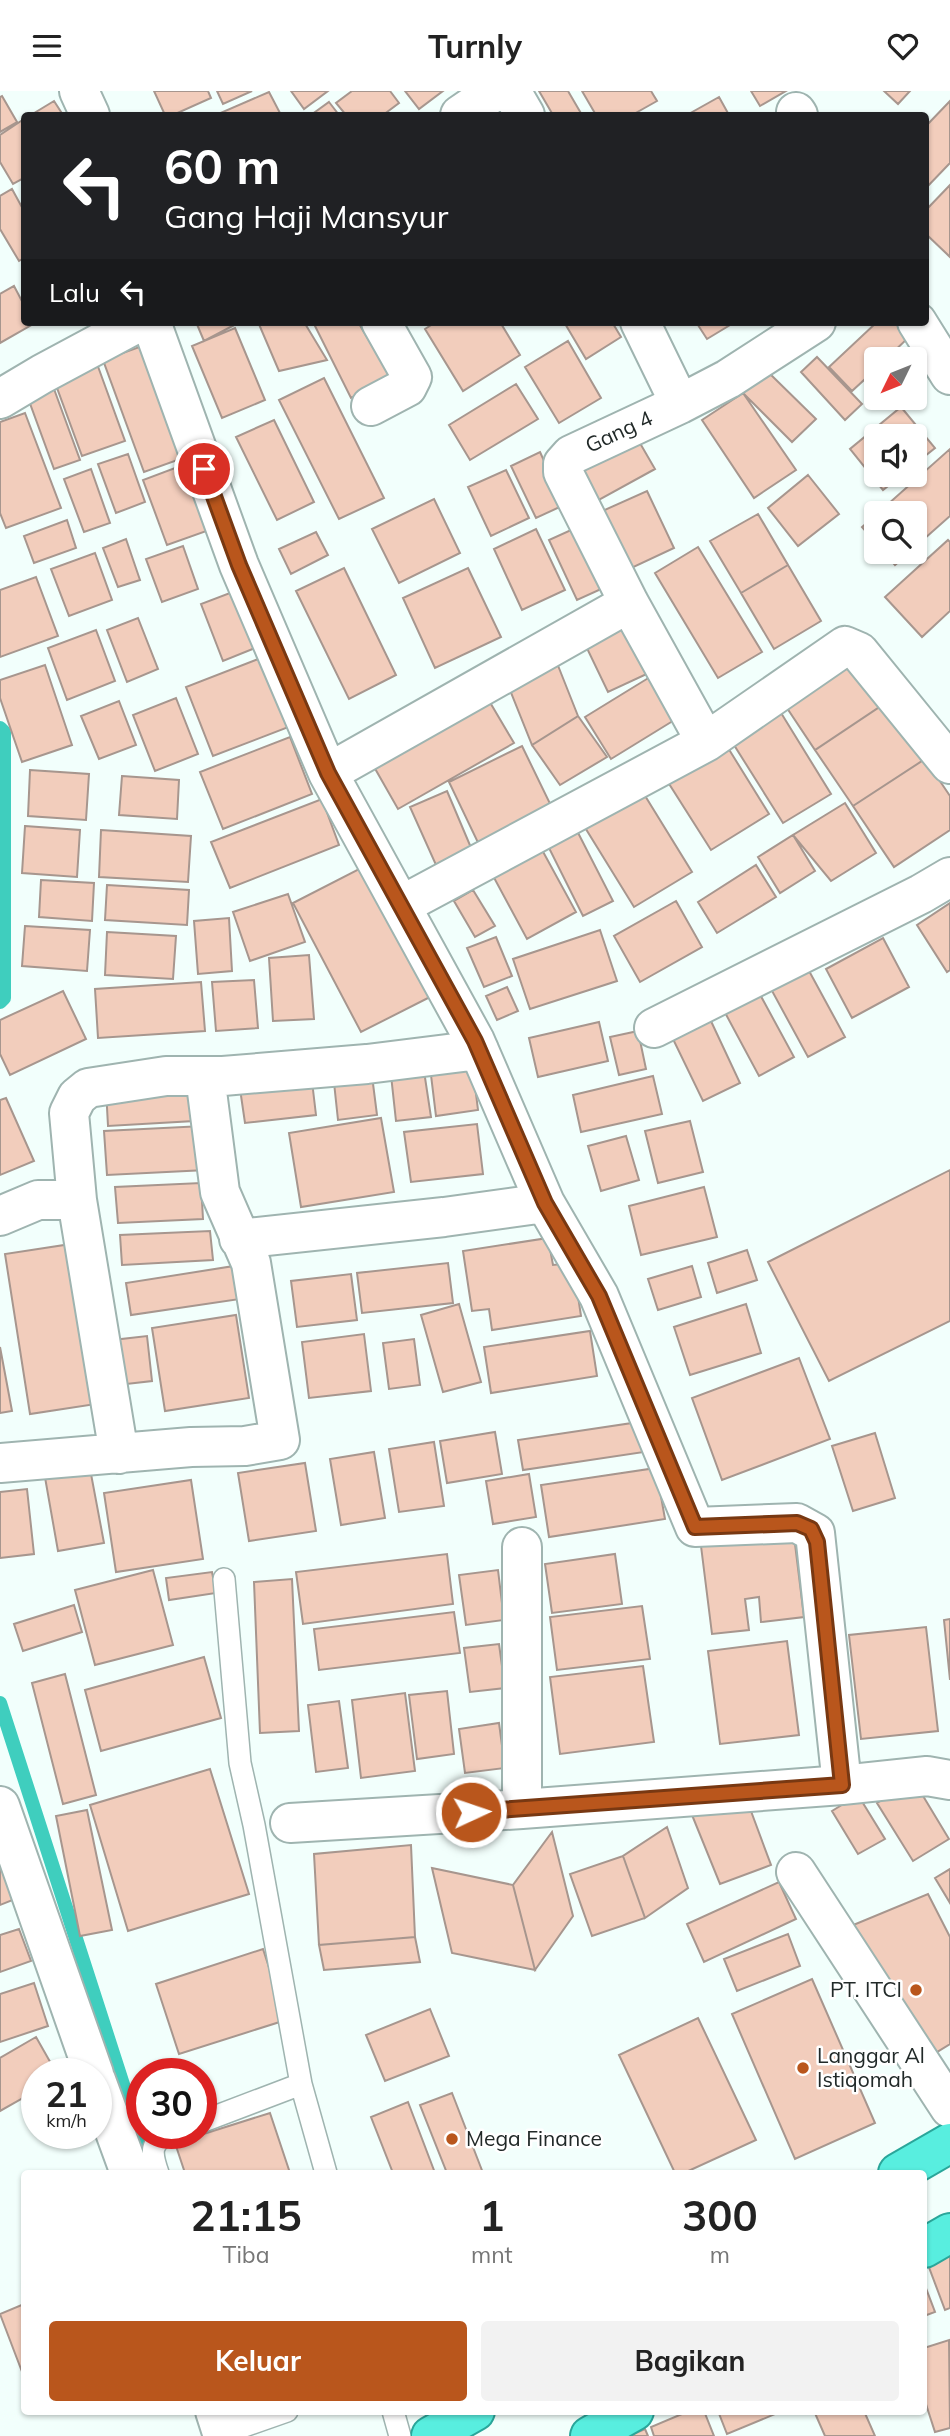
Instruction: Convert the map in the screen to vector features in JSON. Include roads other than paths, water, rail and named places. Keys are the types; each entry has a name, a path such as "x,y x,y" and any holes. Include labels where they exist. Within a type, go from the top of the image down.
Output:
{"highway":[{"path":"903,2170 950,2143"},
{"path":"927,2246 950,2233"},
{"path":"431,2436 468,2415"},
{"path":"590,2436 627,2415"}],"street":[{"path":"79,91 89,112"},
{"path":"464,112 495,91"},
{"path":"511,91 523,112"},
{"path":"0,399 132,326"},
{"path":"152,326 239,565 328,773 479,1050 545,1203 599,1296 695,1527 797,1523 815,1533 842,1785"},
{"path":"372,406 407,387 412,377 383,326"},
{"path":"642,326 680,404"},
{"name":"Gang 4","path":"631,606 563,472 563,464 572,455 728,379 810,326"},
{"path":"919,326 950,375"},
{"path":"328,773 631,606 706,742"},
{"path":"401,905 706,742 845,646 859,652 950,764"},
{"path":"654,1028 950,877"},
{"path":"118,1454 76,1200 69,1113 77,1097 88,1088 166,1076 205,1076 367,1064 479,1050"},
{"path":"0,1463 191,1447 245,1446 280,1440 251,1263 220,1192 205,1076"},
{"path":"0,1216 38,1200 76,1200"},
{"path":"239,1239 444,1217 545,1203"},
{"path":"522,1547 523,1809"},
{"path":"290,1823 523,1809 927,1776 950,1780"},
{"path":"0,1806 88,2058"},
{"path":"796,1872 950,2108"},
{"path":"112,2124 129,2170"},
{"path":"216,2415 223,2436"}],"lane":[{"path":"224,1579 240,1763 254,1825 301,2084 326,2170"},
{"path":"217,2116 301,2084"},
{"path":"154,2149 153,2158 157,2170"},
{"path":"235,2415 239,2424 244,2426 276,2415"},
{"path":"394,2415 400,2436"}],"waterway":[{"path":"0,728 4,732 4,998 0,1002"},
{"path":"0,1703 149,2165"}],"place":[{"name":"PT. ITCI","path":"916,1990"},
{"name":"Langgar Al Istiqomah","path":"803,2068"},
{"name":"Mega Finance","path":"452,2139"}]}
